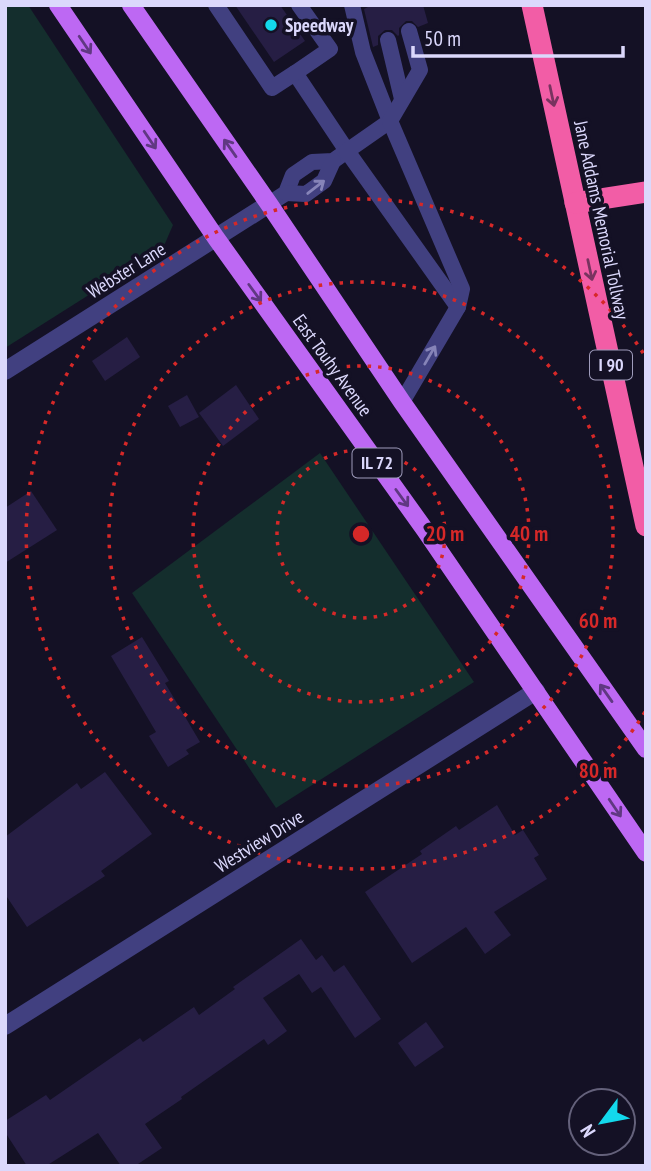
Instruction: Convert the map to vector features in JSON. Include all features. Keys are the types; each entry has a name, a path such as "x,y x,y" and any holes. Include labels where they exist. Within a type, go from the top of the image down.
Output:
{"highway":[{"name":"Jane Addams Memorial Tollway","path":"532,5 646,526"},
{"path":"575,203 646,191"}],"main road":[{"name":"East Touhy Avenue","path":"58,5 216,238 425,530 646,853"},
{"name":"East Touhy Avenue","path":"131,5 402,402 646,749"}],"street":[{"name":"Webster Lane","path":"5,371 269,204"},
{"name":"Westview Drive","path":"5,1026 536,691"}],"lane":[{"path":"216,5 232,15 249,40 272,89 330,49 295,9"},
{"path":"352,5 363,52 462,289 458,307 402,402"},
{"path":"286,193 293,175 312,162 333,160 390,121 420,70 409,31"},
{"path":"388,40 402,99"},
{"path":"295,73 458,307"},
{"path":"269,204 286,193 306,194 315,188 324,181 333,160"}],"green space":[{"path":"5,5 28,5 173,225 163,248 5,348"},
{"path":"320,453 474,682 276,808 132,593"}],"building":[{"name":"Speedway","path":"235,5 280,5 305,41 274,62"},
{"path":"372,5 423,5 428,23 418,27 412,21 406,21 399,28 398,36 392,30 385,30 378,36 378,45 373,47 364,9"},
{"path":"127,337 140,357 105,381 92,361"},
{"path":"236,385 259,419 223,446 199,413"},
{"path":"187,395 199,417 180,427 168,406"},
{"path":"31,491 57,530 5,563 5,508"},
{"path":"142,637 169,681 165,683 200,742 186,750 189,754 168,767 149,736 156,732 111,656"},
{"path":"105,772 152,834 101,871 105,876 27,927 5,894 5,837 77,783 81,789"},
{"path":"497,805 515,835 523,830 539,855 534,858 547,879 494,912 511,935 485,954 466,927 412,963 365,892 422,854 420,851 456,826 459,830"},
{"path":"301,939 316,960 322,955 334,972 344,965 381,1019 355,1038 321,987 312,993 299,974 263,998 287,1031 268,1045 264,1039 145,1124 162,1148 135,1166 121,1166 98,1133 46,1166 27,1166 5,1132 5,1121 46,1095 50,1100 140,1038 143,1042 194,1007 199,1015 235,989 233,987"},
{"path":"426,1022 444,1047 415,1067 398,1043"}],"place":[{"name":"Speedway","path":"271,25"}]}
